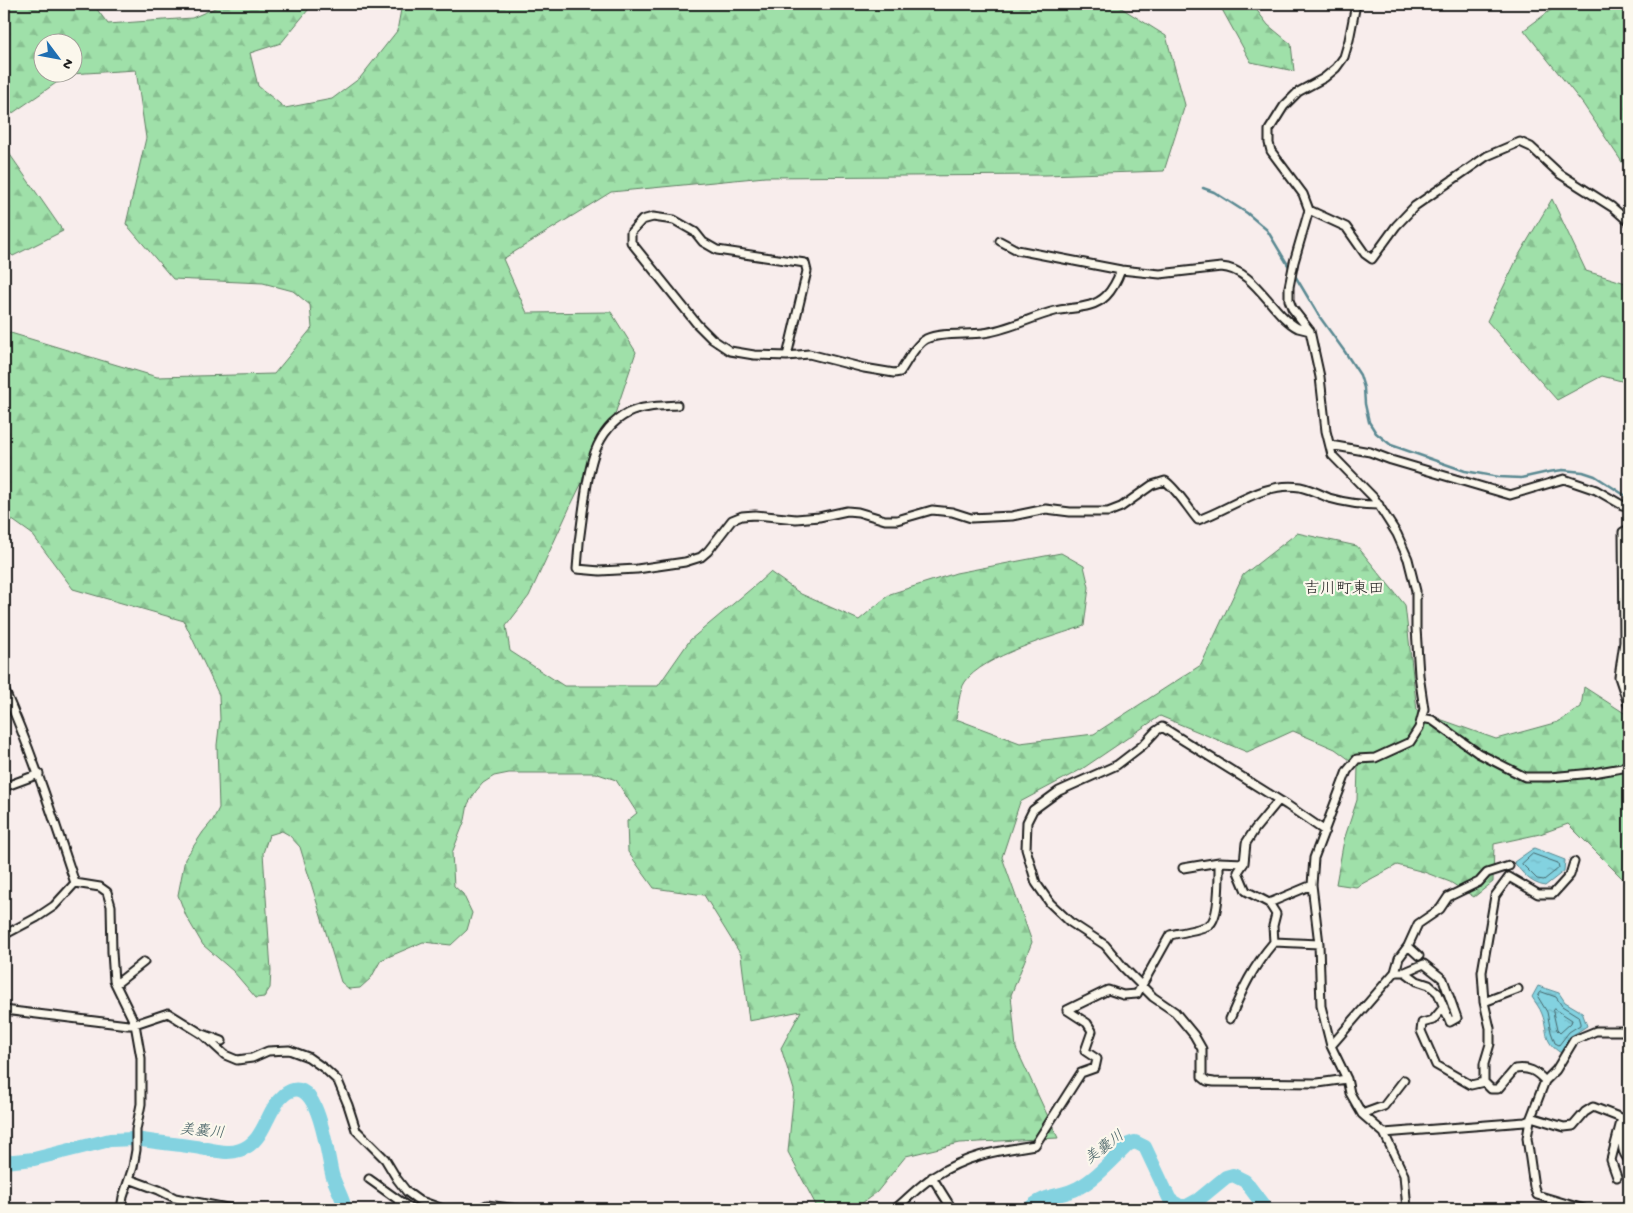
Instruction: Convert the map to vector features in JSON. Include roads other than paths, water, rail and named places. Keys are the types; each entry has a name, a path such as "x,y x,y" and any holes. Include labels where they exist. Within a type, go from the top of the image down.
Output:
{"street":[{"path":"1356,4 1344,57 1336,68 1324,78 1298,92 1284,106 1269,130 1269,143 1271,151 1303,194 1309,210 1294,262 1289,287 1289,300 1292,308 1310,331 1320,377 1326,431 1332,455 1379,505 1397,534 1408,559 1416,591 1419,675 1424,710 1419,728 1410,742 1375,758 1357,760 1347,771 1314,858 1312,885 1318,944 1321,1006 1331,1046 1346,1079 1350,1093 1362,1114 1384,1134 1404,1175 1407,1205"},
{"path":"1309,210 1346,227 1365,254 1372,258 1396,226 1415,206 1487,156 1520,142 1530,147 1560,174 1612,207 1629,222"},
{"path":"787,356 807,270 806,263 717,250 703,242 695,232 674,220 653,217 642,220 631,232 631,242 697,324 712,339 730,351 754,355 787,356 809,354 864,368 894,373 900,372 926,339 946,335 983,333 1014,326 1054,311 1084,307 1100,300 1106,296 1121,270"},
{"path":"1000,241 1016,250 1024,252 1121,270 1160,274 1230,267 1247,278 1290,322 1299,328 1310,331"},
{"path":"677,405 644,408 630,412 617,419 608,428 597,446 586,484 577,569 600,571 637,569 685,562 701,557 708,551 732,520 742,516 755,515 796,519 819,517 847,511 858,512 885,520 897,520 932,510 952,512 971,518 1012,516 1046,509 1070,512 1108,512 1121,507 1152,485 1165,481 1173,486 1176,493 1198,520 1214,515 1246,498 1282,487 1300,487 1353,504 1379,505"},
{"path":"1330,445 1370,452 1510,495 1564,479 1596,490 1629,506"},
{"path":"1629,529 1623,532 1624,642 1618,677 1629,708"},
{"path":"4,689 39,774 75,883"},
{"path":"1422,718 1432,720 1478,753 1525,776 1550,777 1593,773 1629,765"},
{"path":"1325,831 1162,727 1144,745 1117,765 1060,792 1033,810 1027,822 1026,849 1036,883 1050,903 1070,922 1105,945 1153,997 1175,1012 1194,1035 1202,1049 1202,1077 1207,1081 1318,1083 1346,1079"},
{"path":"4,787 39,774"},
{"path":"1230,1018 1246,982 1259,960 1274,942 1273,926 1276,914 1270,903 1246,891 1238,872 1244,863 1246,843 1279,800"},
{"path":"1184,868 1219,862 1244,863"},
{"path":"895,1209 932,1177 964,1159 994,1151 1035,1145 1081,1073 1095,1068 1097,1059 1084,1051 1092,1031 1086,1023 1067,1010 1108,990 1123,995 1137,994 1170,935 1210,925 1214,919 1219,892 1219,862"},
{"path":"1545,1080 1537,1072 1526,1067 1515,1069 1498,1089 1491,1089 1484,1082 1484,1064 1490,1044 1490,1028 1484,1002 1482,972 1495,896 1509,877 1538,894 1553,894 1570,875 1574,862"},
{"path":"1331,1046 1395,972 1399,958 1408,946 1418,924 1440,909 1448,897 1479,882 1487,873 1509,866"},
{"path":"4,934 36,918 54,906 75,883"},
{"path":"75,883 100,887 107,892 111,906 112,952 116,984 135,1024 141,1058 141,1104 136,1130 136,1150 133,1167 123,1198 122,1209"},
{"path":"1270,903 1312,885"},
{"path":"1274,942 1318,944"},
{"path":"1408,946 1419,956"},
{"path":"116,984 144,962"},
{"path":"1395,972 1405,972 1424,964 1442,979 1456,1018 1450,1022 1438,993 1405,972"},
{"path":"1484,1002 1518,990"},
{"path":"1444,1007 1433,1020 1422,1023 1422,1031 1436,1065 1471,1085 1484,1082"},
{"path":"4,1010 128,1026 168,1013 202,1034 222,1041"},
{"path":"1584,1209 1537,1195 1534,1187 1527,1138 1531,1119 1545,1080 1556,1070 1574,1040 1596,1031 1629,1031"},
{"path":"202,1034 225,1055 237,1060 252,1058 268,1051 289,1050 314,1060 338,1081 356,1130 385,1160 407,1192 418,1200 443,1209"},
{"path":"1362,1114 1384,1106 1404,1080"},
{"path":"1384,1134 1525,1122 1531,1119 1564,1127 1572,1126 1585,1112 1593,1107 1626,1120"},
{"path":"1626,1120 1622,1150 1629,1160"},
{"path":"1617,1177 1611,1160 1626,1120"},
{"path":"932,1177 952,1209"},
{"path":"129,1179 175,1198 232,1209"},
{"path":"369,1179 411,1209"},
{"path":"479,1209 487,1205 518,1209"}],"water":[{"path":"1534,848 1565,860 1564,871 1545,886 1535,883 1527,877 1514,862"},
{"path":"1538,986 1559,993 1565,1002 1582,1012 1587,1026 1573,1035 1561,1053 1548,1040 1542,1014 1532,997"}],"waterway":[{"path":"1203,188 1214,192 1247,213 1267,230 1291,270"},
{"path":"1294,274 1319,316 1360,375 1369,422 1376,433 1391,445 1465,471 1499,477 1521,478 1563,470 1583,472 1595,476 1629,498"},
{"name":"美嚢川","path":"4,1162 34,1159 110,1140 134,1139 218,1151 240,1150 249,1146 255,1140 273,1109 284,1095 296,1090 305,1093 313,1103 319,1117 332,1174 345,1209"},
{"name":"美嚢川","path":"1029,1209 1047,1198 1072,1191 1085,1184 1129,1144 1135,1142 1145,1147 1170,1200 1180,1206 1187,1206 1198,1200 1226,1177 1233,1175 1245,1181 1266,1209"}],"district":[{"name":"吉川町東田","path":"1344,590"}]}
